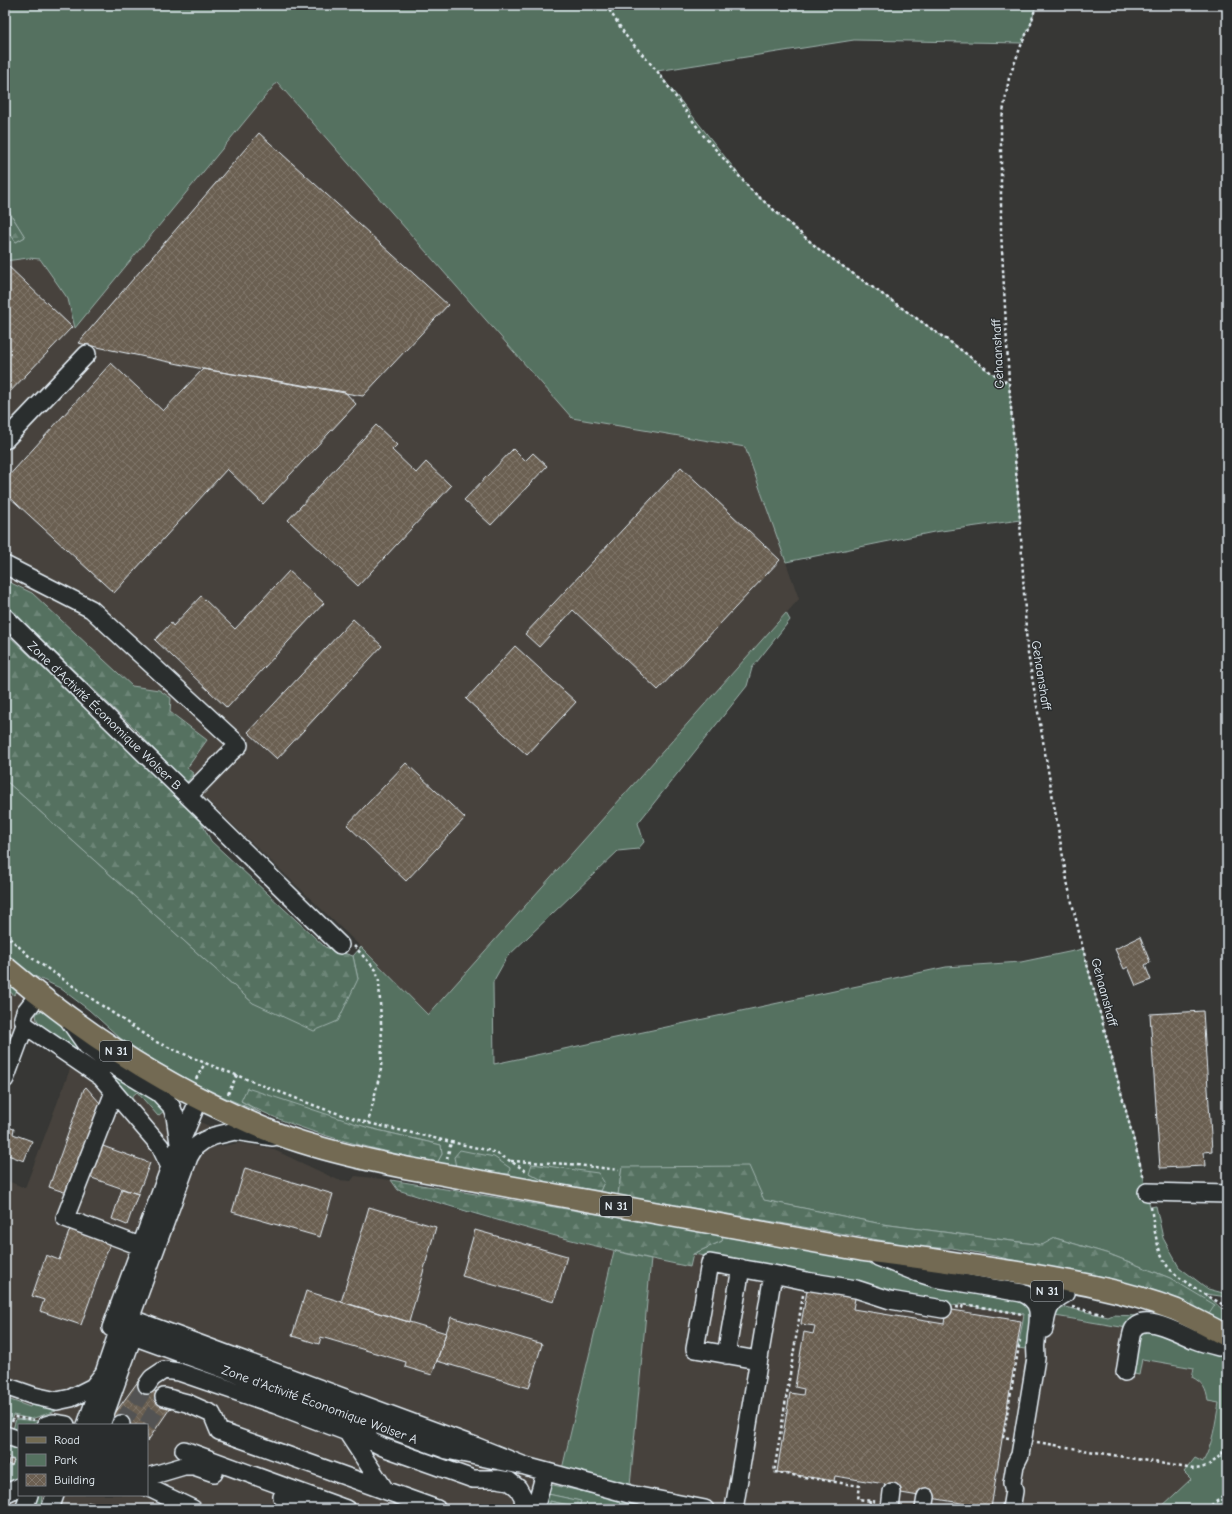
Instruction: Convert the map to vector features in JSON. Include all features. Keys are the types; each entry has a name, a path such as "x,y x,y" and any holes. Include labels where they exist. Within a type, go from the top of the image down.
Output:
{"main road":[{"name":"N 31","path":"5,967 64,1013 120,1053 250,1122 300,1142 371,1161 407,1168 861,1250 921,1257 1122,1293 1175,1310 1201,1322 1224,1345"},
{"name":"N 31","path":"861,1250 935,1271 1068,1300 1124,1307 1156,1317 1201,1337 1224,1345"},
{"path":"1068,1300 1075,1291 1084,1290 1156,1309 1175,1310"}],"street":[{"path":"5,440 87,354"},
{"path":"5,565 91,609 239,745 188,796"},
{"name":"Zone d'Activité Économique Wolser B","path":"5,617 340,945"},
{"path":"5,1079 25,1025 23,1018 25,1012 39,994"},
{"path":"64,1013 86,1046 111,1064 159,1093 171,1106 175,1116 179,1143"},
{"path":"25,1025 101,1077 160,1146 170,1167"},
{"path":"114,1092 65,1218 140,1246"},
{"path":"126,1325 111,1328 140,1246 199,1094"},
{"path":"101,1424 126,1325 184,1151 199,1094"},
{"path":"86,1424 104,1373 126,1325 189,1157 195,1147 214,1136 235,1132 300,1142"},
{"path":"1147,1192 1227,1194"},
{"path":"861,1250 934,1278 1022,1293 1030,1296 1038,1309 1039,1316 1036,1358"},
{"path":"758,1360 695,1349 710,1263 856,1289 890,1300 943,1309"},
{"path":"726,1355 741,1268"},
{"path":"734,1509 773,1274"},
{"path":"1011,1509 1014,1491 1012,1483 1015,1465 1015,1444 1036,1358 1043,1343 1046,1317 1050,1305 1056,1299 1068,1300"},
{"path":"1125,1372 1133,1329 1139,1324 1147,1322 1156,1324 1196,1341 1224,1345"},
{"name":"Zone d'Activité Économique Wolser A","path":"126,1325 293,1380 396,1417 447,1450 525,1466 546,1473 629,1494 705,1509"},
{"path":"147,1385 152,1378 164,1370 179,1372 197,1382 276,1405 347,1432 385,1490"},
{"path":"5,1386 34,1396 56,1401 71,1398 93,1387 104,1373"},
{"name":"Zone d'Activité Économique Wolser A","path":"293,1380 346,1412 396,1417"},
{"path":"197,1382 186,1384 164,1397 187,1402 212,1414"},
{"path":"197,1382 219,1431 437,1509"},
{"path":"346,1412 371,1441 383,1447 473,1479 497,1479 509,1481 518,1488 523,1497 524,1509"},
{"path":"50,1424 60,1424"},
{"path":"5,1435 18,1440"},
{"path":"184,1450 346,1509"},
{"path":"148,1477 184,1466 194,1466 292,1500 309,1509"},
{"path":"535,1509 546,1473"},
{"path":"5,1494 18,1487"},
{"path":"148,1487 193,1509"},
{"path":"24,1509 29,1496"},
{"path":"50,1509 55,1496"}],"path":[{"path":"606,5 626,36 657,71 703,135 752,191 821,251 953,344 988,371 1008,383"},
{"name":"Gehaanshaff","path":"1036,5 1031,24 1009,78 1001,124 1001,231 1008,383 1020,520 1029,664 1068,886 1083,949 1141,1166 1156,1240 1166,1265 1174,1274 1227,1307"},
{"path":"5,934 29,956 154,1041 205,1063 237,1074 321,1108 368,1123 491,1151 529,1173"},
{"path":"340,945 355,946 376,970 379,981 382,1043 381,1068 368,1123"},
{"path":"199,1094 205,1063"},
{"path":"226,1098 237,1074"},
{"path":"510,1161 569,1164 620,1170"},
{"path":"806,1281 774,1472 860,1486 858,1499 891,1502"},
{"path":"1068,1300 1106,1315"},
{"path":"963,1304 1024,1314 1023,1321"},
{"path":"1021,1335 1003,1437 1015,1444 1194,1469 1203,1468 1211,1464 1227,1449"},
{"path":"1206,1509 1227,1494"},
{"path":"869,1509 870,1501"}],"shaded area":[{"path":"277,82 572,417 745,447 799,599 428,1015 361,947 5,607 5,261 40,258 68,299 75,327"},
{"path":"5,988 14,995 17,991 43,1011 38,1012 129,1098 137,1092 158,1116 165,1110 212,1127 216,1147 240,1143 270,1148 338,1180 351,1181 355,1176 391,1180 398,1191 470,1214 614,1251 562,1469 630,1486 651,1259 690,1267 693,1254 774,1267 891,1295 959,1306 959,1304 1024,1314 1019,1348 1025,1349 1032,1313 1133,1329 1142,1359 1194,1368 1192,1377 1202,1383 1207,1392 1208,1401 1219,1403 1209,1451 1203,1463 1195,1458 1191,1479 1159,1509 663,1509 627,1502 541,1509 5,1509 5,1180 25,1188 72,1064 38,1041 28,1044 5,1102"}],"green space":[{"path":"5,5 1036,5 1031,24 1022,43 854,40 657,71 752,191 821,251 953,344 988,371 1009,383 1020,520 934,532 786,562 745,447 572,418 277,82 75,328 68,299 40,259 28,258 5,261 5,227 16,242 25,237 5,205"},
{"path":"5,205 25,237 16,242 5,227"},
{"path":"5,580 32,593 132,686 159,690 171,698 170,712 207,740 187,768 194,774 186,783 136,730 5,604"},
{"path":"786,613 790,620 752,668 747,686 638,823 644,842 638,849 618,851 507,957 493,982 494,1064 946,967 1021,962 1083,949 1141,1166 1150,1207 1156,1206 1163,1238 1179,1267 1208,1289 1227,1294 1227,1297 1206,1294 1225,1312 1226,1318 1221,1324 1163,1300 1215,1306 1170,1278 1109,1254 1055,1238 1043,1245 882,1224 763,1200 622,1167 618,1195 600,1191 604,1182 529,1173 548,1183 538,1184 437,1163 442,1154 441,1145 241,1101 261,1113 194,1083 152,1059 120,1038 89,1010 60,988 30,974 5,953 5,780 253,1003 358,979 353,956 361,947 428,1015"},
{"path":"5,632 198,816 211,841 325,947 353,956 358,979 338,1021 314,1031 253,1003 5,780"},
{"path":"5,981 17,991 14,995 5,988"},
{"path":"43,1011 51,1016 84,1049 140,1086 165,1110 158,1116 137,1092 129,1099 51,1035 37,1020 36,1015 38,1012"},
{"path":"247,1088 369,1128 441,1145 442,1154 437,1163 337,1139 312,1131 264,1113 241,1101"},
{"path":"460,1150 494,1157 510,1168 509,1174 482,1173 456,1167 454,1157"},
{"path":"532,1164 598,1173 604,1182 600,1191 548,1183 529,1173"},
{"path":"749,1166 764,1200 882,1224 1042,1245 1055,1238 1109,1254 1170,1278 1215,1305 1209,1314 1165,1295 995,1256 952,1248 925,1248 618,1195 622,1167"},
{"path":"391,1180 723,1235 722,1241 693,1254 690,1267 543,1233 470,1212 398,1190"},
{"path":"723,1235 862,1258 1022,1297 1032,1313 1025,1349 1018,1348 1024,1314 959,1304 959,1306 891,1295 774,1267 693,1254 722,1241"},
{"path":"614,1251 651,1259 630,1486 562,1469"},
{"path":"1065,1307 1108,1317 1113,1315 1137,1316 1139,1324 1196,1341 1227,1358 1227,1509 1159,1509 1191,1479 1184,1472 1195,1458 1203,1462 1215,1426 1219,1403 1208,1401 1203,1386 1199,1381 1192,1377 1194,1368 1142,1359 1139,1375 1125,1372 1133,1329 1055,1316 1058,1311"},
{"path":"5,1398 30,1407 32,1403 56,1411 31,1419 13,1415 9,1427 5,1426"},
{"path":"16,1419 39,1421 34,1424 18,1424 18,1431 13,1429"},
{"path":"9,1444 18,1454 18,1479 13,1483 5,1486 5,1473 8,1464 12,1465 14,1460 6,1455"},
{"path":"553,1485 663,1509 549,1509 550,1501 579,1507 580,1501 548,1494 550,1487"},
{"path":"548,1494 581,1501 579,1507 550,1501 549,1509 541,1509"},
{"path":"34,1496 42,1496 41,1509 33,1509"}],"building":[{"path":"259,133 448,305 363,396 203,369 78,343"},
{"path":"5,263 72,327 5,397"},
{"path":"111,363 163,411 203,369 345,392 356,404 263,504 227,469 114,593 5,493 5,480"},
{"path":"376,425 397,445 392,450 416,473 426,462 451,486 358,586 288,520"},
{"path":"513,449 525,461 533,453 547,466 491,525 464,500"},
{"path":"681,467 780,560 658,690 573,610 539,647 525,634"},
{"path":"289,571 324,603 227,708 155,640 171,623 173,626 201,596 235,629"},
{"path":"353,619 382,646 277,759 248,732"},
{"path":"515,646 576,702 527,755 466,699"},
{"path":"406,763 465,818 406,881 347,825"},
{"path":"1140,937 1150,962 1145,965 1151,980 1136,986 1128,967 1124,969 1115,949"},
{"path":"1203,1011 1212,1151 1204,1152 1205,1166 1160,1168 1150,1014"},
{"path":"5,1028 13,1035 5,1055"},
{"path":"86,1087 100,1103 67,1193 49,1187"},
{"path":"5,1126 14,1129 13,1134 32,1141 24,1161 5,1154"},
{"path":"100,1145 150,1163 138,1194 89,1177"},
{"path":"245,1168 333,1194 320,1237 232,1212"},
{"path":"122,1189 138,1194 127,1225 112,1219"},
{"path":"369,1207 436,1227 409,1322 341,1302"},
{"path":"70,1229 110,1243 81,1325 40,1311 44,1300 32,1296 46,1255 59,1260"},
{"path":"475,1230 567,1256 554,1302 462,1276"},
{"path":"808,1285 856,1293 853,1309 944,1324 946,1309 1021,1321 991,1508 883,1490 885,1484 835,1476 834,1481 777,1472 790,1393 803,1395 804,1389 795,1387 804,1332 813,1334 815,1326 801,1324"},
{"path":"306,1291 446,1333 432,1375 405,1367 406,1362 321,1337 319,1344 292,1336"},
{"path":"451,1317 542,1344 529,1388 437,1361"},
{"path":"139,1380 173,1404 148,1441 148,1424 122,1424 112,1417"},
{"path":"9,1459 14,1460 12,1466 8,1464"},
{"path":"88,1502 112,1508 112,1509 86,1509"}],"tunnel":[{"path":"121,1424 147,1385"},
{"path":"148,1424 164,1397"}]}
